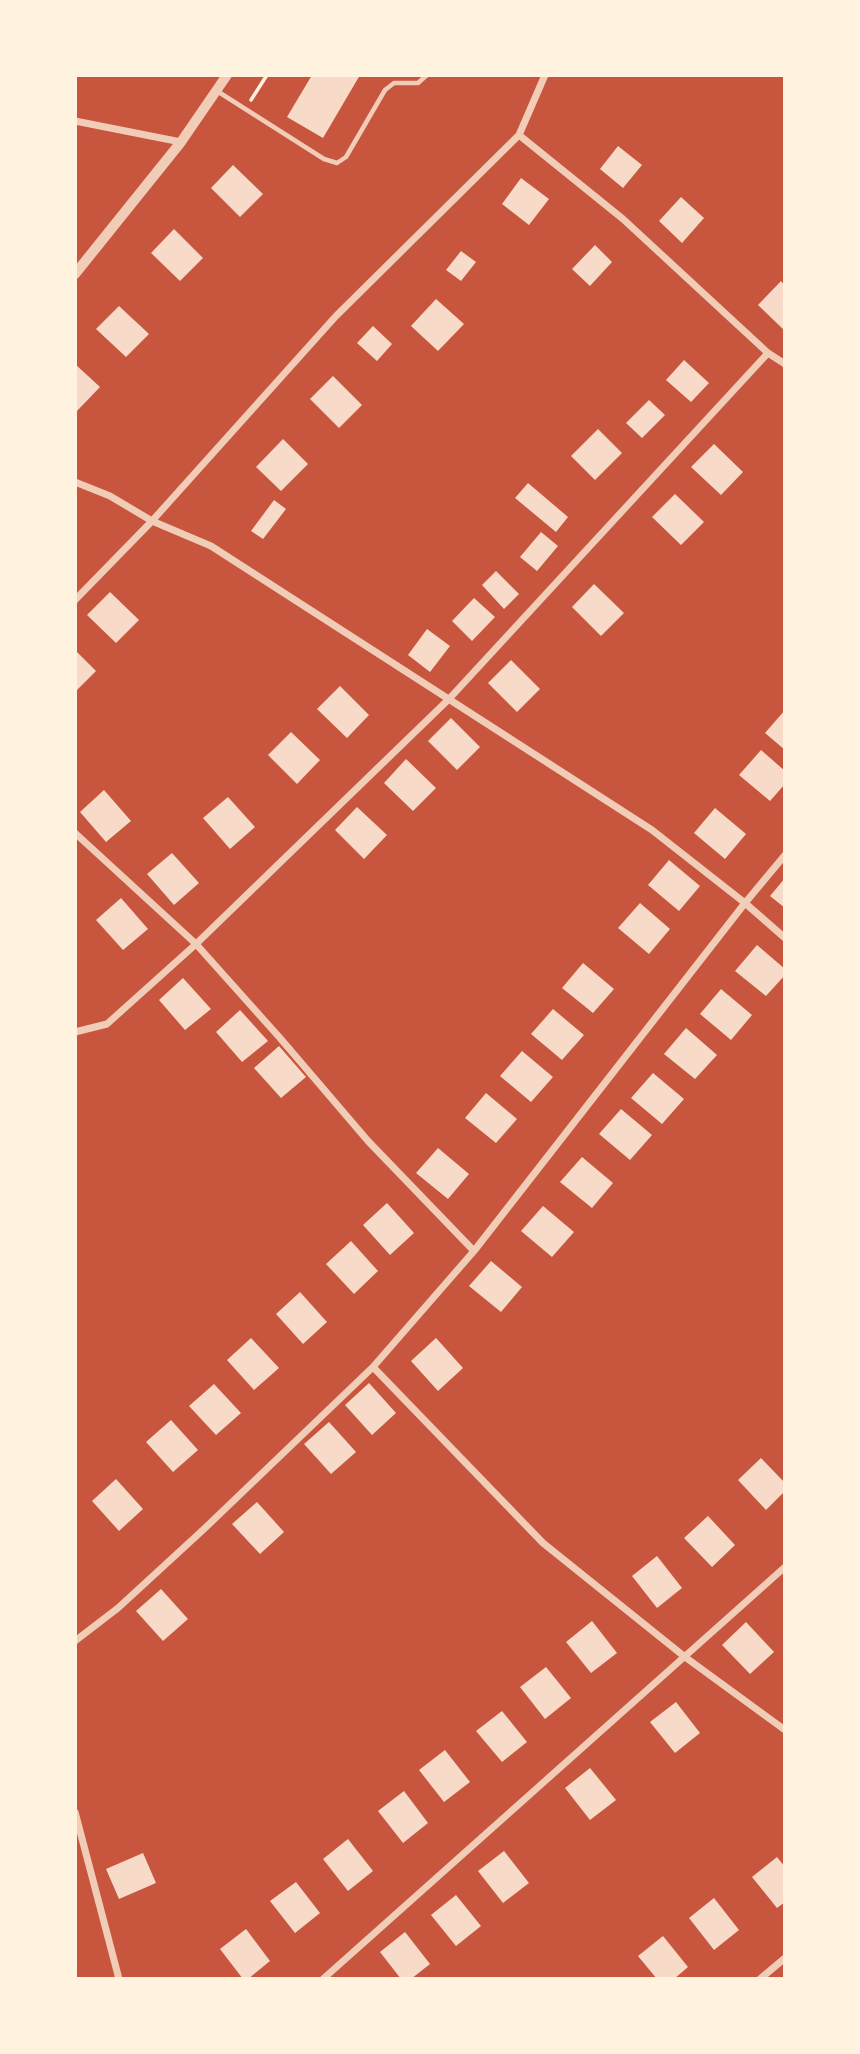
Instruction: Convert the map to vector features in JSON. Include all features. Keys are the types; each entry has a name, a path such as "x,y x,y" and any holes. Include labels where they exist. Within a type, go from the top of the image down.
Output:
{"street":[{"path":"75,274 181,142 227,75"},
{"path":"75,600 152,520 336,316 519,135 545,75"},
{"path":"75,121 181,142"},
{"path":"519,135 623,219 768,353 785,364"},
{"path":"75,1032 107,1024 196,944 449,699 768,353"},
{"path":"75,482 110,496 152,520 211,546 652,830 785,938"},
{"path":"75,832 196,944 369,1141 474,1251"},
{"path":"75,1641 117,1608 204,1529 373,1367 474,1251 785,855"},
{"path":"373,1367 543,1543 685,1657 785,1730"},
{"path":"323,1979 785,1567"},
{"path":"75,1812 119,1979"},
{"path":"760,1979 785,1958"}],"lane":[{"path":"217,91 324,159 337,163 346,157 385,90 394,83 418,83 427,75"}],"path":[{"path":"246,109 267,75"}],"building":[{"path":"312,75 360,75 323,138 287,117"},
{"path":"618,146 642,165 623,188 600,169"},
{"path":"233,165 263,194 240,217 211,188"},
{"path":"521,178 549,199 529,225 502,204"},
{"path":"681,197 704,218 682,243 659,221"},
{"path":"174,229 203,258 180,281 151,253"},
{"path":"595,245 612,262 590,286 572,269"},
{"path":"461,251 476,262 461,281 446,270"},
{"path":"781,281 785,286 785,331 758,305"},
{"path":"436,299 464,324 438,351 411,326"},
{"path":"119,306 149,334 126,357 96,329"},
{"path":"373,326 392,344 377,361 357,343"},
{"path":"684,360 709,383 691,402 666,380"},
{"path":"75,364 100,387 77,411 75,409"},
{"path":"333,376 362,405 339,428 310,399"},
{"path":"649,400 665,415 642,438 626,423"},
{"path":"598,429 622,453 595,480 571,456"},
{"path":"283,439 308,464 281,491 256,467"},
{"path":"714,444 743,472 721,495 691,467"},
{"path":"528,483 568,517 556,532 515,498"},
{"path":"675,494 704,522 681,545 652,517"},
{"path":"274,500 286,509 263,539 251,531"},
{"path":"541,532 558,546 537,571 520,557"},
{"path":"496,571 519,594 504,609 482,585"},
{"path":"594,584 624,613 601,636 572,607"},
{"path":"110,592 139,620 116,643 87,615"},
{"path":"474,598 495,617 472,641 452,621"},
{"path":"427,629 450,646 430,672 408,655"},
{"path":"75,650 96,671 75,692"},
{"path":"511,660 540,689 517,712 488,683"},
{"path":"340,686 369,715 347,738 317,709"},
{"path":"785,710 785,750 765,733"},
{"path":"451,718 480,747 457,770 428,741"},
{"path":"291,732 320,760 297,784 268,755"},
{"path":"761,750 785,771 785,784 770,801 739,775"},
{"path":"406,759 436,788 413,811 384,783"},
{"path":"104,790 131,821 106,842 80,812"},
{"path":"228,797 255,827 230,849 203,818"},
{"path":"357,807 387,835 364,859 335,830"},
{"path":"715,808 746,834 725,859 694,833"},
{"path":"172,853 199,883 174,905 147,874"},
{"path":"669,860 700,886 679,911 648,885"},
{"path":"785,878 785,908 770,896"},
{"path":"121,898 148,929 123,950 96,920"},
{"path":"640,903 670,929 649,954 618,928"},
{"path":"757,945 785,969 785,975 766,996 735,971"},
{"path":"583,963 614,989 593,1013 562,988"},
{"path":"183,978 211,1009 185,1030 159,1000"},
{"path":"721,989 752,1015 731,1040 700,1014"},
{"path":"553,1009 584,1035 562,1060 531,1034"},
{"path":"240,1010 268,1041 242,1062 216,1032"},
{"path":"686,1028 717,1055 695,1079 664,1054"},
{"path":"279,1046 306,1077 281,1098 254,1068"},
{"path":"522,1051 553,1077 531,1102 500,1076"},
{"path":"653,1073 684,1099 662,1124 631,1098"},
{"path":"486,1093 517,1119 496,1143 465,1118"},
{"path":"621,1109 652,1135 630,1160 599,1134"},
{"path":"438,1148 469,1174 448,1199 416,1173"},
{"path":"582,1157 613,1183 592,1208 560,1182"},
{"path":"387,1203 414,1233 390,1255 363,1225"},
{"path":"543,1206 574,1232 552,1257 521,1231"},
{"path":"351,1241 378,1271 354,1294 326,1264"},
{"path":"491,1261 522,1287 501,1312 469,1286"},
{"path":"300,1292 327,1322 303,1344 276,1314"},
{"path":"251,1338 279,1368 254,1390 227,1360"},
{"path":"436,1338 463,1368 438,1391 411,1361"},
{"path":"369,1383 396,1413 372,1435 345,1405"},
{"path":"214,1384 241,1413 216,1435 189,1406"},
{"path":"171,1420 198,1450 173,1472 146,1442"},
{"path":"329,1422 356,1452 331,1474 304,1444"},
{"path":"761,1458 785,1483 785,1491 766,1510 738,1480"},
{"path":"116,1479 143,1509 119,1531 92,1501"},
{"path":"257,1502 284,1532 260,1554 232,1524"},
{"path":"708,1516 735,1545 712,1567 684,1538"},
{"path":"657,1556 682,1588 657,1608 632,1576"},
{"path":"161,1589 188,1619 163,1641 136,1611"},
{"path":"592,1621 617,1653 591,1673 566,1642"},
{"path":"746,1622 774,1652 750,1674 722,1645"},
{"path":"546,1667 571,1698 545,1719 520,1687"},
{"path":"676,1702 700,1733 675,1753 650,1722"},
{"path":"502,1711 527,1742 502,1762 476,1731"},
{"path":"445,1750 470,1782 444,1802 419,1770"},
{"path":"590,1768 616,1800 590,1820 565,1788"},
{"path":"404,1791 428,1823 403,1843 378,1811"},
{"path":"348,1839 373,1871 348,1891 323,1859"},
{"path":"504,1851 529,1883 503,1903 478,1871"},
{"path":"143,1853 156,1883 119,1899 106,1869"},
{"path":"777,1857 785,1867 785,1902 777,1908 752,1877"},
{"path":"296,1882 320,1913 295,1933 270,1901"},
{"path":"456,1895 481,1926 456,1946 431,1915"},
{"path":"714,1898 739,1930 714,1950 689,1918"},
{"path":"246,1929 270,1961 248,1979 243,1979 220,1949"},
{"path":"405,1932 430,1964 411,1979 401,1979 380,1952"},
{"path":"663,1936 688,1967 674,1979 657,1979 638,1956"}]}
